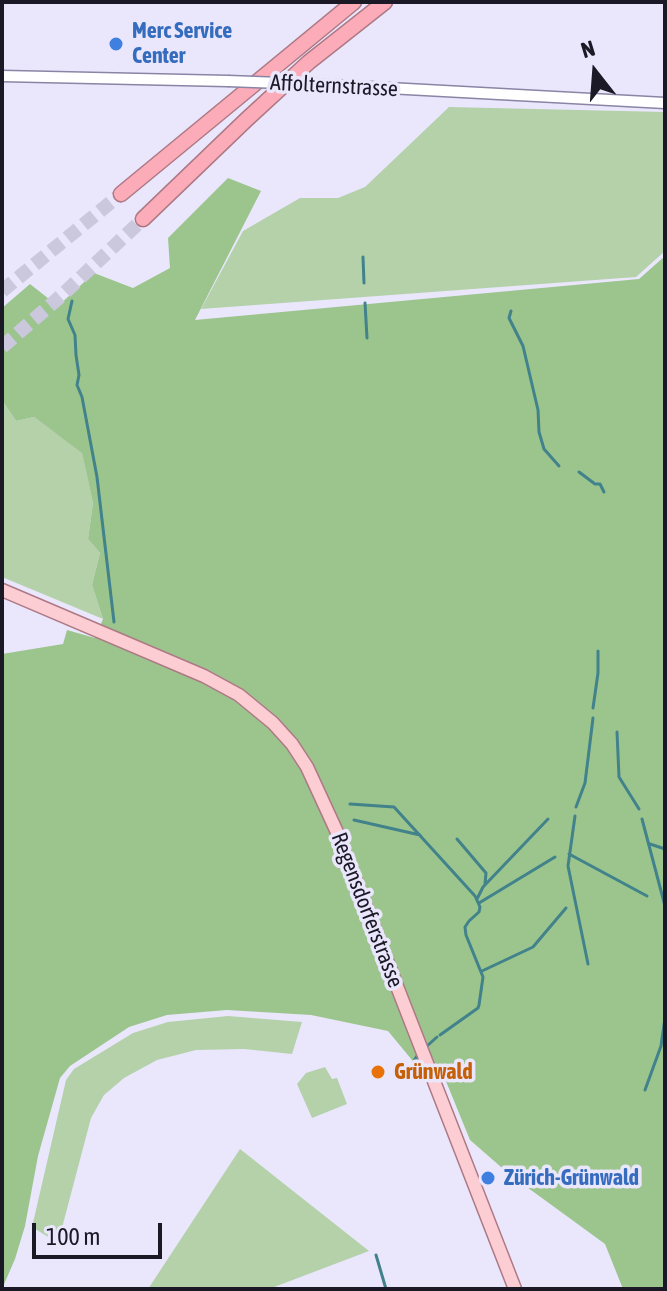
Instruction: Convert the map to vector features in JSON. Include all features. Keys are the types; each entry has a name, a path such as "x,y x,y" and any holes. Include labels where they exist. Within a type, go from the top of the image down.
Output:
{"highway":[{"path":"121,194 354,2"},
{"path":"143,219 309,62 385,2"}],"main road":[{"name":"Regensdorferstrasse","path":"2,590 204,676 239,695 273,723 292,744 307,767 336,830 515,1289"}],"street":[{"name":"Affolternstrasse","path":"2,76 333,85 665,103"}],"green space":[{"path":"449,107 665,112 665,251 636,277 201,309 243,231 300,198 338,198 365,187"},
{"path":"228,178 261,191 195,320 639,279 665,256 665,1289 623,1289 605,1244 509,1174 470,1140 443,1074 421,1071 388,1031 311,1015 227,1010 167,1015 129,1027 70,1066 60,1078 38,1156 25,1226 2,1289 2,654 63,644 67,630 95,638 103,619 92,585 100,553 88,539 93,503 82,453 34,417 16,421 2,400 2,308 30,284 58,306 94,273 133,288 170,268 168,238"},
{"path":"2,400 16,421 34,417 82,452 93,503 88,539 100,553 92,585 103,619 2,577"},
{"path":"228,1016 302,1022 292,1054 244,1049 196,1050 157,1060 124,1078 104,1095 91,1118 58,1243 32,1227 66,1080 74,1069 133,1033 168,1022"},
{"path":"325,1067 332,1079 337,1078 347,1104 312,1118 297,1084 306,1073"},
{"path":"240,1149 369,1251 269,1289 148,1289"}],"waterway":[{"path":"363,257 364,283"},
{"path":"72,301 68,319 75,335 77,385 97,477 114,622"},
{"path":"365,303 367,338"},
{"path":"511,311 509,318 523,346 544,449 559,466"},
{"path":"579,472 595,484 600,484 604,492"},
{"path":"593,708 598,651"},
{"path":"576,807 585,783 593,718"},
{"path":"617,732 619,777 639,809"},
{"path":"350,804 394,807 475,896 480,907 465,927 483,977 479,1005 440,1035"},
{"path":"575,816 568,866 588,964"},
{"path":"477,899 483,887 548,819"},
{"path":"642,819 665,906"},
{"path":"354,820 420,835"},
{"path":"457,839 486,873 485,884"},
{"path":"650,844 665,849"},
{"path":"569,854 647,896"},
{"path":"479,903 555,857"},
{"path":"482,971 533,947 566,908"},
{"path":"645,1090 661,1046 665,1018"},
{"path":"427,1046 437,1037"},
{"path":"413,1062 417,1056"},
{"path":"376,1255 386,1289"}],"tunnel":[{"path":"2,291 121,194"},
{"path":"2,347 143,219"}],"place":[{"name":"Merc Service Center","path":"116,44"},
{"name":"Grünwald","path":"378,1072"},
{"name":"Zürich-Grünwald","path":"488,1178"}]}
